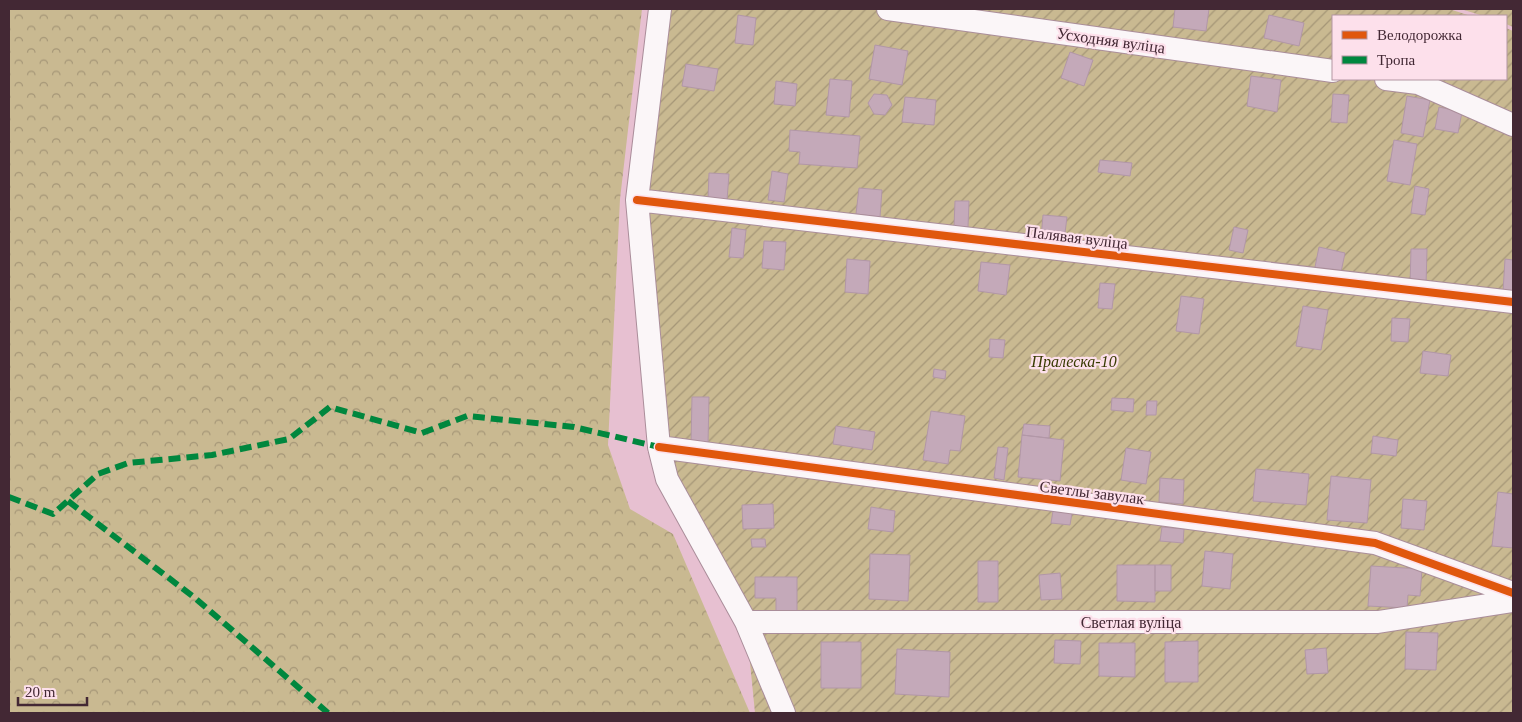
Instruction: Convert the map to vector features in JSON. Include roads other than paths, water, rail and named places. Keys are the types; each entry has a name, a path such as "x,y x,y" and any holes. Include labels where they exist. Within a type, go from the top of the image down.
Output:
{"street":[{"path":"660,9 637,200 659,447 667,479 746,622 784,713"},
{"name":"Усходняя вуліца","path":"888,9 1332,71"},
{"path":"1394,80 1418,83 1513,125"},
{"name":"Палявая вуліца","path":"637,200 1513,302"},
{"name":"Светлы завулак","path":"659,447 1375,543 1513,593"},
{"name":"Светлая вуліца","path":"746,622 1378,622 1513,601"}],"park label":[{"name":"Пралеска-10","path":"1074,361"}]}
